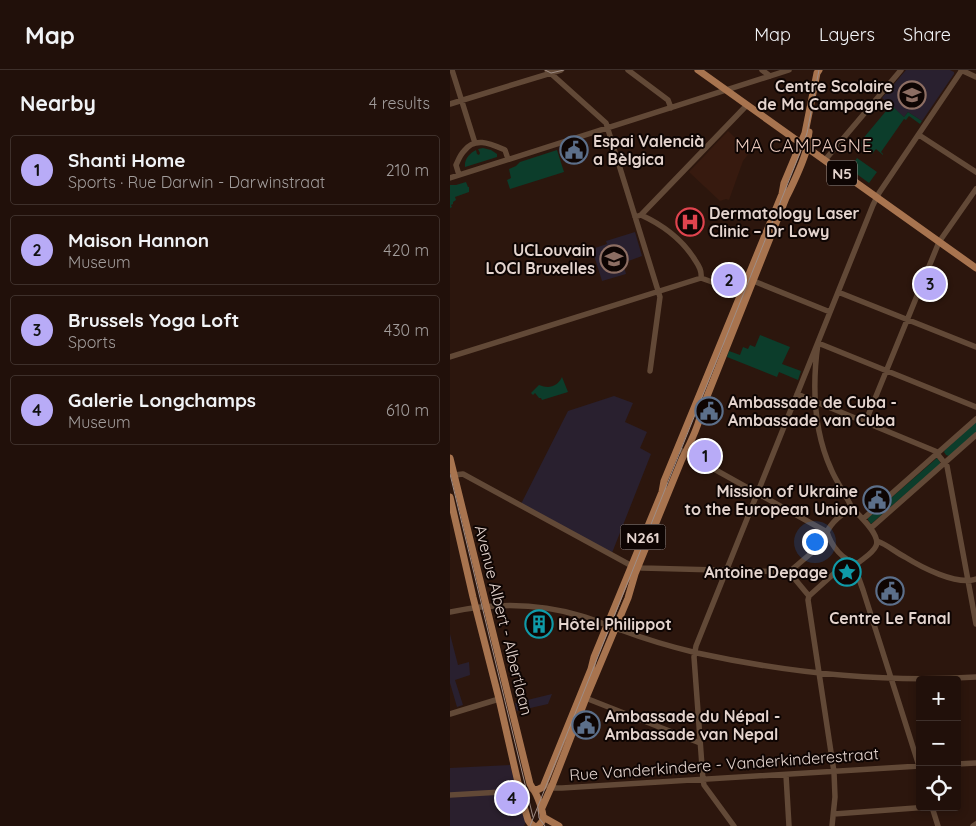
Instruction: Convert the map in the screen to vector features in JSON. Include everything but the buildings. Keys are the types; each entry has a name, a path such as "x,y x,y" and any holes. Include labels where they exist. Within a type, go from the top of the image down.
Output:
{"main road":[{"name":"N5","path":"698,70 976,268"},
{"name":"N261","path":"542,813 583,697 594,657 635,567 745,294 782,194 784,183 804,146 817,73 820,70"},
{"name":"Avenue Albert - Albertlaan","path":"450,458 530,784 537,795 542,813"},
{"name":"Avenue Albert - Albertlaan","path":"450,498 452,517 477,608 527,823"},
{"name":"N261","path":"543,787 628,598 635,567"},
{"name":"Rue Vanderkindere - Vanderkinderestraat","path":"521,791 530,787 537,790 543,787"},
{"path":"527,823 536,826 542,822 542,813"},
{"path":"542,813 558,826"}],"street":[{"path":"452,70 456,102 475,143"},
{"path":"456,102 549,71 561,70"},
{"path":"628,70 668,100 671,108"},
{"path":"762,70 770,76"},
{"path":"450,178 789,70"},
{"path":"825,160 901,70"},
{"path":"734,826 704,785 694,652 877,197 962,70 976,77"},
{"path":"549,71 606,123 638,216 660,298 650,371"},
{"path":"638,216 747,105"},
{"path":"919,134 976,172"},
{"path":"459,175 456,166 464,150 475,143 488,142 505,150 508,159"},
{"path":"866,423 939,242 976,188"},
{"path":"638,216 656,222 680,241 697,262 701,271 701,278"},
{"path":"450,357 701,278 745,294"},
{"path":"750,280 830,312"},
{"path":"838,292 976,347"},
{"path":"818,343 976,407"},
{"path":"818,343 815,363 815,402 818,428 826,456 851,508 871,528 877,541 876,546 871,552 858,563 858,576"},
{"path":"797,394 935,451 944,462 947,466 976,624"},
{"path":"863,519 976,419"},
{"path":"871,528 976,434"},
{"path":"682,451 828,535 837,550 850,561 858,576 919,766"},
{"path":"454,475 463,474 635,567 679,570 789,572 828,535 830,526 851,508"},
{"path":"877,541 933,572 957,580 968,581 976,579"},
{"path":"850,561 858,563"},
{"path":"832,826 835,797 834,772 808,600 809,596 850,561"},
{"path":"789,572 809,596"},
{"path":"450,612 487,607 524,606 545,608 582,616 607,626 694,652 767,666 819,673 891,678 949,679 976,677"},
{"path":"583,697 700,743"},
{"path":"450,714 499,699"},
{"path":"961,764 976,763"},
{"name":"Rue Vanderkindere - Vanderkinderestraat","path":"543,787 562,788 916,767"},
{"path":"786,775 789,826"},
{"path":"450,795 521,791"},
{"path":"834,814 916,808"},
{"path":"932,811 938,826"}],"shaded area":[{"name":"Centre Scolaire de Ma Campagne","path":"906,70 950,70 954,72 922,121 908,112 904,117 882,98"},
{"path":"728,131 750,152 743,161 729,200 720,201 689,172"},
{"name":"UCLouvain LOCI Bruxelles","path":"635,232 642,256 623,263 626,274 602,281 592,249 607,244 606,241"},
{"path":"614,396 633,403 625,422 647,432 640,448 651,454 612,553 521,504 568,411"},
{"path":"450,634 458,665 469,662 470,675 455,680 463,705 457,707 450,683"},
{"path":"552,694 548,704 517,711 515,703"},
{"path":"510,765 526,822 524,826 450,826 450,768"}],"green space":[{"path":"891,105 904,117 908,112 922,121 920,124 909,116 906,120 904,119 881,152 883,155 876,149 872,154 859,145 859,143 855,143 857,140 861,141"},
{"path":"478,149 491,150 497,154 497,157 465,167 466,159 476,150 479,155"},
{"path":"557,150 564,172 510,189 507,180 511,178 509,169 520,162"},
{"name":"MA CAMPAGNE","path":"857,158 877,172 869,183 850,169"},
{"path":"466,182 469,192 455,197 456,200 450,208 450,185"},
{"path":"760,335 790,347 782,364 801,371 798,380 779,372 777,377 727,357 729,351 740,355 743,347 748,349 750,345 755,347"},
{"path":"562,377 568,392 542,400 535,393 533,395 531,393 539,385 549,387 555,385"},
{"path":"976,422 976,432 949,456 946,455 945,450"},
{"path":"937,458 940,464 871,524 868,518"}],"tram line":[{"path":"545,70 551,73 564,70"},
{"path":"530,826 800,153 807,133 819,70"},
{"path":"450,474 533,817"},
{"path":"538,808 539,818 545,826"}],"place":[{"name":"Centre Scolaire de Ma Campagne","path":"912,95"},
{"name":"Espai Valencià a Bèlgica","path":"574,150"},
{"name":"Dermatology Laser Clinic – Dr Lowy","path":"690,222"},
{"name":"UCLouvain LOCI Bruxelles","path":"614,259"},
{"name":"Maison Hannon","path":"729,280"},
{"name":"Brussels Yoga Loft","path":"930,284"},
{"name":"Ambassade de Cuba - Ambassade van Cuba","path":"709,411"},
{"name":"Shanti Home","path":"705,456"},
{"name":"Mission of Ukraine to the European Union","path":"877,500"},
{"name":"Antoine Depage","path":"847,572"},
{"name":"Centre Le Fanal","path":"890,591"},
{"name":"Hôtel Philippot","path":"539,624"},
{"name":"Ambassade du Népal - Ambassade van Nepal","path":"586,725"},
{"name":"Galerie Longchamps","path":"512,798"}],"district":[{"name":"MA CAMPAGNE","path":"804,145"}]}
